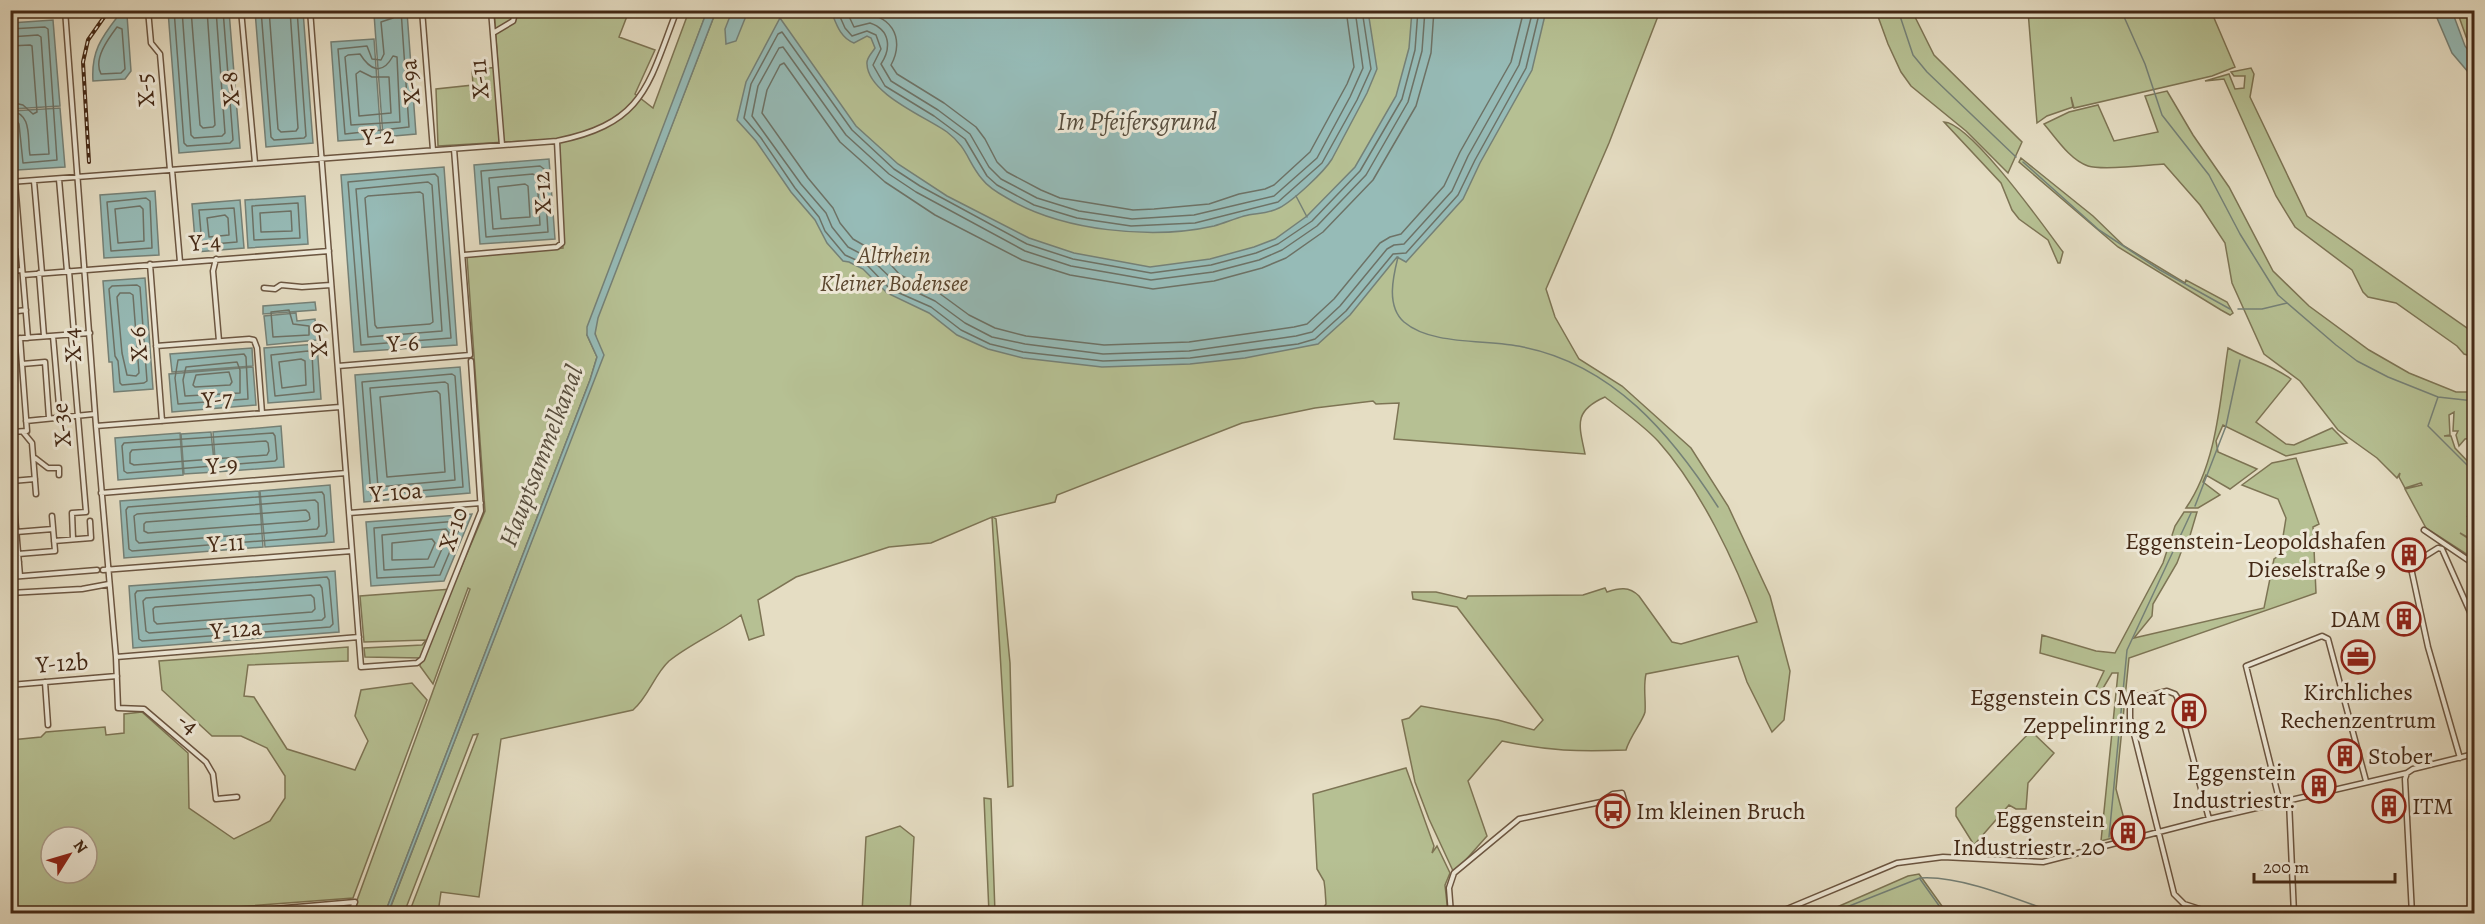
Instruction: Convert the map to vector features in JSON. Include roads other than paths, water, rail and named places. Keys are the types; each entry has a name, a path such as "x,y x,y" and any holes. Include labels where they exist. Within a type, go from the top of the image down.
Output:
{"street":[{"name":"X-4","path":"65,10 79,177 105,570 109,584 117,676"},
{"name":"X-5","path":"148,10 151,43 160,54 180,262"},
{"name":"X-8","path":"241,10 255,163"},
{"name":"X-9","path":"310,10 361,667"},
{"name":"X-9a","path":"422,10 433,150"},
{"name":"X-11","path":"491,10 502,145"},
{"path":"493,33 513,21 516,10"},
{"name":"Y-2","path":"13,182 557,141 584,136 628,112 644,92 677,10"},
{"name":"X-12","path":"464,255 557,247 562,243 557,141"},
{"path":"454,148 464,255"},
{"name":"X-3e","path":"59,179 86,512 72,513 74,539"},
{"path":"34,181 44,336"},
{"path":"13,182 28,338"},
{"path":"10,247 20,246"},
{"name":"Y-4","path":"10,271 40,273 329,251"},
{"name":"Y-6","path":"338,366 470,356 464,255"},
{"path":"216,259 213,271 219,341"},
{"name":"X-6","path":"150,264 162,421"},
{"path":"264,288 275,289 281,285 302,287 331,285"},
{"path":"10,312 26,310"},
{"path":"10,339 90,333"},
{"path":"53,336 60,417"},
{"path":"20,338 26,421 24,432 32,443 36,494"},
{"path":"156,346 249,339 256,342 262,413"},
{"name":"X-10","path":"361,667 417,663 422,659 481,511 471,361"},
{"path":"22,364 45,362 49,418"},
{"name":"Y-7","path":"96,426 340,407"},
{"path":"26,421 95,414"},
{"path":"10,432 24,432"},
{"path":"34,457 48,468 59,468 59,475"},
{"name":"Y-9","path":"101,493 346,473"},
{"path":"20,576 11,481 35,479"},
{"name":"Y-10a","path":"349,513 481,503"},
{"path":"18,554 55,551 52,516"},
{"path":"54,541 91,537 90,521"},
{"path":"16,532 53,529"},
{"path":"2424,530 2475,564"},
{"path":"2460,758 2428,647 2411,568 2414,563 2438,548 2442,549 2475,621"},
{"name":"Y-11","path":"105,570 352,551"},
{"path":"10,563 19,562"},
{"path":"10,577 97,570"},
{"path":"10,593 82,589 109,584"},
{"path":"2280,803 2246,666 2322,636 2328,639 2366,781"},
{"name":"Y-12a","path":"116,657 358,637"},
{"name":"Y-12b","path":"10,685 117,676"},
{"name":"-4","path":"117,676 118,708 144,709 206,762 213,774 216,799 237,797"},
{"path":"45,682 48,725"},
{"path":"2210,819 2177,697 2167,691 2136,699 2130,711 2177,898 2184,904 2215,914"},
{"path":"1775,914 1897,863 1943,857 2043,862 2210,819 2407,773 2413,769 2475,754"},
{"path":"2407,773 2405,779 2412,914"},
{"path":"1451,914 1449,888 1454,873 1521,818 1600,802 1620,792 1625,801 1619,806 1600,802"},
{"path":"2289,801 2294,914"},
{"path":"216,914 280,911 355,902 350,914"}],"water":[{"path":"168,11 229,11 240,148 179,153"},
{"path":"255,11 303,11 313,143 266,147"},
{"path":"707,11 716,11 598,318 595,334 604,355 388,913 385,913 590,380 597,357 587,335 587,327"},
{"path":"732,11 748,11 736,41 726,44 725,29"},
{"name":"Im Pfeifersgrund","path":"831,11 1368,11 1377,69 1332,159 1308,186 1279,208 1214,226 1190,230 1136,232 1108,230 1080,225 1029,209 990,187 984,182 954,138 900,104 877,85 870,75 867,64 875,48 871,38 867,36 854,43 849,41 839,30"},
{"path":"1412,11 1546,11 1532,70 1480,163 1463,199 1406,262 1397,257 1350,315 1318,344 1245,358 1190,364 1102,367 1023,358 988,349 957,335 929,313 887,293 863,269 843,261 827,243 815,220 791,192 756,141 737,120 746,82 780,18 856,126 898,164 947,196 1029,238 1074,253 1150,267 1210,259 1275,239 1307,216 1355,167 1396,96 1409,48"},
{"path":"2434,11 2452,11 2465,46 2474,58 2474,79 2452,53"},
{"path":"407,12 416,134 383,137 374,14"},
{"path":"127,15 131,71 125,79 93,81 98,46 118,16"},
{"path":"53,20 60,106 12,109 11,23"},
{"path":"374,39 381,138 338,141 331,42"},
{"path":"60,108 65,167 17,170 12,111"},
{"path":"549,159 555,239 480,244 474,165"},
{"path":"444,167 457,345 354,352 341,175"},
{"path":"155,191 159,255 104,258 100,195"},
{"path":"305,196 308,244 248,248 245,200"},
{"path":"240,200 244,248 196,252 192,204"},
{"path":"145,278 153,389 114,392 112,362 109,362 103,281"},
{"path":"315,302 316,310 263,314 263,306"},
{"path":"296,313 297,321 315,319 317,340 267,345 264,316"},
{"path":"317,344 321,399 268,403 264,348"},
{"path":"252,348 253,366 172,372 170,354"},
{"path":"253,367 256,405 172,412 169,374"},
{"path":"460,367 470,493 364,502 355,375"},
{"path":"281,426 284,467 216,472 213,432"},
{"path":"211,432 215,472 184,474 181,434"},
{"path":"180,433 183,475 118,480 115,438"},
{"path":"330,485 334,542 265,547 260,491"},
{"path":"259,491 263,547 124,558 120,501"},
{"path":"472,514 444,581 371,586 366,522"},
{"path":"335,571 339,632 133,648 129,586"}],"waterway":[{"path":"1898,10 1913,55 1927,72 2016,157"},
{"path":"2121,10 2145,64 2162,115 2209,175 2240,234 2278,295 2357,361 2388,377 2438,397 2474,401"},
{"path":"2023,162 2099,230 2160,270 2230,309"},
{"path":"1296,196 1307,217"},
{"path":"1398,257 1392,291 1395,308 1404,322 1429,335 1523,347 1555,356 1585,369 1612,386 1637,406 1680,454 1718,507"},
{"path":"2238,309 2262,309 2287,303"},
{"path":"2195,506 2226,426 2240,360"},
{"path":"2438,397 2428,426 2474,472"},
{"path":"2109,837 2127,650 2191,513"},
{"path":"1829,914 1920,878 1936,878 1971,884 2058,914"},
{"path":"1920,879 1945,914"}],"railway":[{"path":"89,162 83,62 88,40 109,10"}],"place":[{"name":"Eggenstein-Leopoldshafen Dieselstraße 9","path":"2409,555"},
{"name":"DAM","path":"2404,619"},
{"name":"Kirchliches Rechenzentrum","path":"2358,657"},
{"name":"Eggenstein CS Meat Zeppelinring 2","path":"2189,711"},
{"name":"Stober","path":"2345,756"},
{"name":"Eggenstein Industriestr.","path":"2319,786"},
{"name":"ITM","path":"2389,806"},
{"name":"Im kleinen Bruch","path":"1613,811"},
{"name":"Eggenstein Industriestr. 20","path":"2128,833"}],"park label":[{"name":"Altrhein Kleiner Bodensee","path":"894,269"}],"water label":[{"name":"Hauptsammelkanal","path":"541,456"}]}
